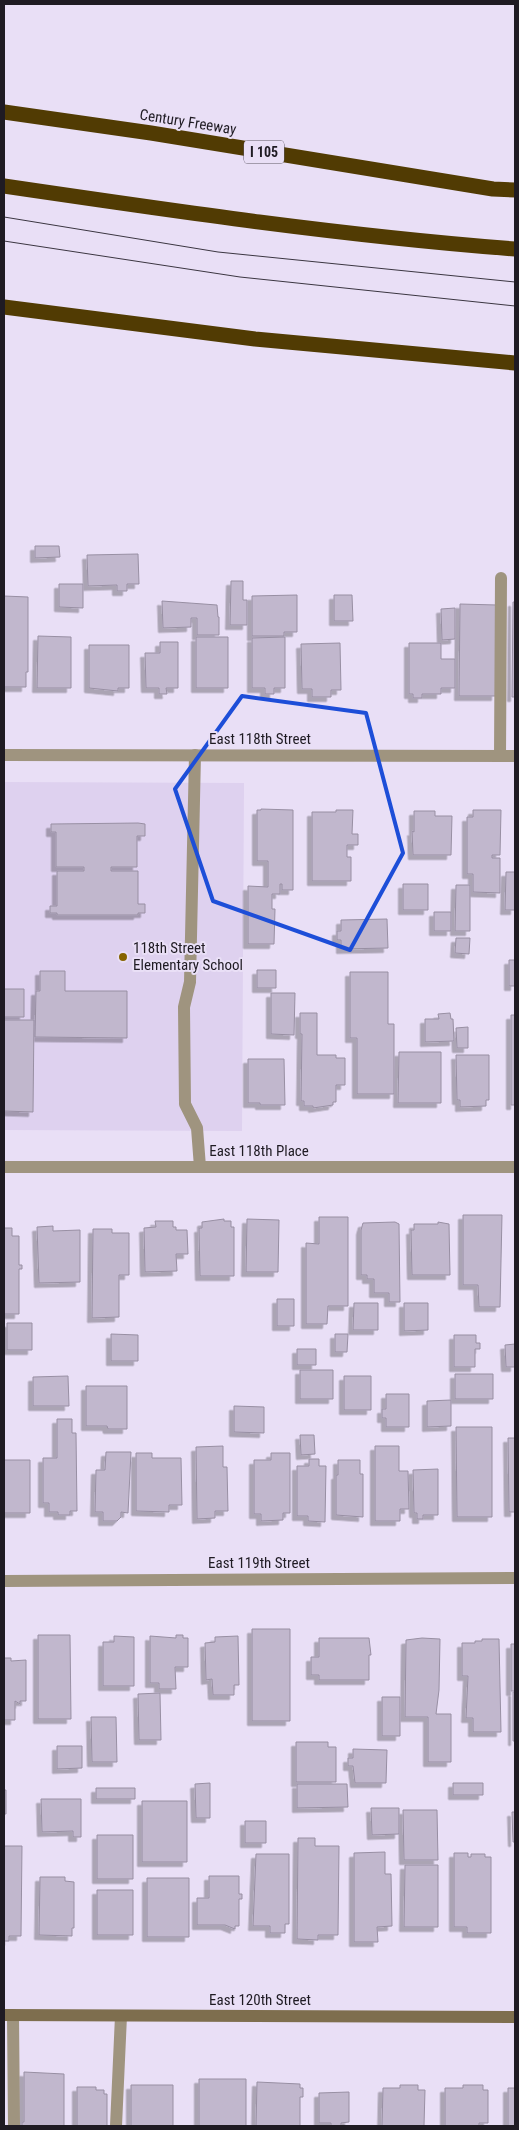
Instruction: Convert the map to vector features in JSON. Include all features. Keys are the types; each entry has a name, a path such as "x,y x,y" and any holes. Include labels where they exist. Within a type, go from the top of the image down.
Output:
{"highway":[{"name":"Century Freeway","path":"4,112 151,133 493,189 515,190"},
{"path":"4,186 229,219 460,245 515,249"},
{"path":"4,307 255,339 515,363"}],"street":[{"path":"500,756 501,578"},
{"name":"East 118th Street","path":"4,755 515,756"},
{"path":"195,756 190,982 184,1007 185,1104 197,1128 200,1167"},
{"name":"East 118th Place","path":"4,1167 515,1167"},
{"name":"East 119th Street","path":"4,1580 515,1578"},
{"path":"8,2016 14,2126"},
{"name":"East 120th Street","path":"8,2016 515,2017"},
{"path":"116,2126 121,2016"}],"highlighted area":[{"path":"242,696 366,713 403,853 350,950 213,901 175,789"}],"shaded area":[{"name":"118th Street Elementary School","path":"4,782 244,783 242,1131 4,1130"}],"building":[{"path":"35,546 59,546 60,557 35,558"},
{"path":"138,554 139,584 127,584 127,591 117,591 117,585 88,586 87,555"},
{"path":"231,581 243,581 243,600 247,600 247,625 230,625"},
{"path":"59,584 83,584 83,608 59,607"},
{"path":"297,595 297,632 284,632 284,636 252,636 252,596"},
{"path":"334,595 352,595 353,621 334,621"},
{"path":"4,596 28,597 28,672 26,672 26,687 4,687"},
{"path":"162,601 217,605 219,635 197,635 197,618 191,618 191,627 163,628"},
{"path":"513,602 515,602 515,697 512,697"},
{"path":"460,604 497,605 496,696 459,696"},
{"path":"455,608 455,639 442,640 441,609"},
{"path":"38,636 71,637 71,688 37,688"},
{"path":"196,637 228,637 228,688 196,688"},
{"path":"285,637 285,688 274,688 274,694 265,694 265,688 252,688 252,638"},
{"path":"160,642 178,642 178,688 166,688 167,694 159,694 159,688 146,688 145,653 160,653"},
{"path":"340,643 341,690 331,690 331,697 312,697 312,689 302,689 301,644"},
{"path":"409,643 441,643 441,659 455,659 455,688 441,688 441,694 422,694 422,698 413,698 413,694 409,694"},
{"path":"89,645 129,645 129,688 118,688 118,691 89,688"},
{"path":"257,810 293,810 293,890 282,890 282,884 280,884 280,894 272,894 272,909 275,909 274,944 248,944 248,886 268,887 268,861 257,861"},
{"path":"336,810 353,810 352,834 358,834 358,845 347,845 347,857 351,857 351,881 312,881 312,812 336,812"},
{"path":"473,810 501,810 500,855 492,855 492,858 500,858 500,893 473,892 473,874 467,874 467,817 473,817"},
{"path":"414,811 435,811 435,816 452,816 451,855 413,855 412,831 414,832"},
{"path":"51,824 145,824 145,836 137,836 137,867 111,867 111,871 138,871 138,904 145,904 145,913 138,913 138,915 57,915 57,913 50,913 50,906 57,906 57,871 84,871 84,867 56,867 56,832 51,832"},
{"path":"506,872 515,872 515,910 505,910"},
{"path":"403,884 428,884 428,910 403,910"},
{"path":"456,885 470,885 470,931 455,931"},
{"path":"434,912 451,912 451,931 434,931"},
{"path":"387,919 388,948 341,949 341,940 337,940 337,931 341,931 341,920"},
{"path":"456,938 470,938 469,954 455,953"},
{"path":"509,960 515,960 515,986 509,986"},
{"path":"257,970 276,970 276,988 257,988"},
{"path":"40,971 65,971 65,991 127,991 127,1038 35,1037 36,991 40,991"},
{"path":"350,972 388,972 388,1024 394,1024 394,1094 357,1094 357,1038 350,1038"},
{"path":"4,989 24,989 24,1017 4,1017"},
{"path":"271,993 295,993 294,1035 271,1034"},
{"path":"300,1013 317,1013 317,1055 336,1055 336,1058 345,1058 345,1085 336,1085 336,1102 333,1102 333,1105 313,1108 313,1106 304,1106 304,1101 301,1101 302,1034 300,1034"},
{"path":"450,1013 451,1019 453,1019 454,1041 425,1042 425,1019 439,1019 438,1014"},
{"path":"511,1015 515,1015 515,1105 511,1105"},
{"path":"4,1020 34,1020 33,1112 4,1111"},
{"path":"468,1027 468,1048 457,1048 456,1028"},
{"path":"399,1052 441,1052 441,1103 398,1103"},
{"path":"456,1055 489,1055 489,1100 486,1100 486,1106 460,1107 460,1100 457,1100"},
{"path":"248,1059 284,1059 285,1105 248,1103"},
{"path":"463,1215 502,1215 500,1307 479,1307 478,1285 463,1285"},
{"path":"319,1217 348,1217 348,1306 328,1306 327,1324 306,1324 306,1243 319,1244"},
{"path":"224,1219 224,1221 231,1221 231,1227 234,1227 234,1276 200,1276 199,1228 202,1228 202,1222"},
{"path":"247,1219 279,1220 278,1272 246,1272"},
{"path":"155,1221 173,1221 173,1227 176,1227 176,1230 187,1230 188,1254 176,1254 177,1271 145,1272 144,1228 156,1227"},
{"path":"395,1222 399,1224 400,1302 389,1302 389,1293 374,1293 374,1279 367,1279 367,1275 361,1275 361,1230 363,1223"},
{"path":"438,1222 449,1224 450,1275 412,1275 411,1230 414,1230 414,1224 438,1224"},
{"path":"53,1226 53,1231 80,1230 80,1282 39,1283 37,1227"},
{"path":"4,1228 12,1228 12,1236 19,1236 19,1265 22,1265 22,1269 19,1269 19,1314 4,1314"},
{"path":"93,1229 112,1229 112,1233 129,1233 129,1275 119,1275 119,1317 92,1318"},
{"path":"277,1299 294,1299 294,1326 277,1326"},
{"path":"354,1303 378,1303 378,1330 353,1330"},
{"path":"404,1303 428,1303 428,1330 404,1331"},
{"path":"7,1323 32,1323 32,1350 7,1350"},
{"path":"111,1334 138,1335 138,1361 111,1361"},
{"path":"335,1334 348,1334 347,1352 335,1352"},
{"path":"454,1335 476,1335 476,1343 480,1343 480,1349 475,1349 475,1367 454,1367"},
{"path":"515,1344 515,1367 506,1367 505,1345"},
{"path":"297,1349 316,1349 316,1365 297,1365"},
{"path":"300,1370 333,1370 333,1399 300,1399"},
{"path":"455,1374 493,1374 493,1399 455,1399"},
{"path":"68,1376 69,1406 33,1406 33,1377"},
{"path":"344,1376 371,1376 371,1410 344,1410"},
{"path":"86,1386 127,1386 127,1429 108,1429 107,1426 86,1426"},
{"path":"386,1394 409,1394 409,1427 386,1427 386,1418 382,1418 382,1409 386,1409"},
{"path":"451,1400 451,1426 427,1427 427,1401"},
{"path":"234,1406 264,1407 264,1433 234,1432"},
{"path":"57,1419 72,1419 72,1433 76,1433 77,1511 70,1511 70,1515 58,1515 58,1512 49,1512 49,1503 43,1503 43,1458 57,1458"},
{"path":"456,1427 492,1427 492,1517 457,1517"},
{"path":"300,1435 314,1435 315,1454 301,1455"},
{"path":"508,1438 515,1438 515,1512 509,1512"},
{"path":"223,1446 223,1467 227,1467 228,1511 215,1511 215,1518 197,1519 196,1447"},
{"path":"375,1446 399,1446 399,1471 408,1471 409,1509 400,1509 400,1521 375,1521"},
{"path":"106,1452 131,1452 128,1513 121,1512 121,1517 117,1521 103,1521 103,1512 95,1512 96,1470 105,1470"},
{"path":"136,1453 152,1453 152,1458 181,1458 182,1505 169,1505 169,1512 136,1511"},
{"path":"271,1453 290,1453 290,1513 283,1513 283,1520 261,1521 261,1514 254,1514 254,1460 271,1460"},
{"path":"309,1459 319,1459 319,1466 326,1466 325,1522 308,1521 308,1516 297,1516 297,1466 309,1466"},
{"path":"4,1460 30,1460 30,1513 4,1513"},
{"path":"338,1460 360,1460 360,1474 363,1474 363,1517 336,1515"},
{"path":"438,1469 438,1515 423,1515 423,1519 417,1519 417,1513 414,1513 413,1470"},
{"path":"252,1629 290,1629 290,1721 252,1721"},
{"path":"38,1635 70,1635 71,1719 38,1719"},
{"path":"176,1635 183,1635 183,1638 188,1638 188,1667 175,1667 176,1689 159,1689 159,1683 150,1683 150,1636 176,1638"},
{"path":"114,1636 134,1637 134,1686 103,1686 103,1642 114,1642"},
{"path":"238,1636 239,1685 234,1685 234,1695 213,1695 212,1679 206,1680 205,1643 215,1642 215,1637"},
{"path":"319,1638 369,1638 371,1655 369,1655 369,1680 319,1680 319,1675 311,1675 311,1657 319,1657"},
{"path":"422,1638 440,1639 439,1690 436,1714 451,1714 451,1762 428,1762 428,1717 405,1717 406,1640"},
{"path":"482,1639 499,1639 501,1732 473,1732 473,1718 466,1718 468,1676 462,1676 462,1643 475,1643 475,1641 482,1641"},
{"path":"511,1644 515,1644 515,1691 511,1691"},
{"path":"4,1658 11,1658 11,1661 26,1660 26,1701 20,1701 20,1704 15,1701 15,1720 4,1720"},
{"path":"513,1692 515,1692 515,1741 513,1741"},
{"path":"160,1693 161,1740 139,1740 138,1694"},
{"path":"382,1697 400,1697 400,1736 382,1736"},
{"path":"91,1717 116,1717 117,1762 92,1762"},
{"path":"296,1742 328,1742 328,1747 336,1747 336,1782 296,1782"},
{"path":"57,1746 82,1746 82,1768 57,1769"},
{"path":"353,1749 387,1750 386,1783 355,1783 353,1766 348,1766 348,1758 353,1758"},
{"path":"210,1783 210,1818 196,1818 195,1784"},
{"path":"453,1783 483,1783 483,1795 453,1795"},
{"path":"297,1784 347,1784 348,1807 297,1808"},
{"path":"96,1788 135,1788 135,1799 96,1799"},
{"path":"4,1790 6,1790 6,1814 4,1814"},
{"path":"41,1799 81,1799 81,1837 73,1837 73,1831 42,1832"},
{"path":"142,1801 187,1801 187,1862 142,1862"},
{"path":"371,1808 399,1808 399,1834 372,1835"},
{"path":"403,1810 437,1810 438,1860 404,1860"},
{"path":"512,1812 515,1812 515,1842 513,1842"},
{"path":"245,1821 266,1821 266,1843 245,1843"},
{"path":"97,1835 133,1835 133,1879 97,1879"},
{"path":"298,1838 315,1838 315,1846 339,1846 338,1935 318,1935 318,1940 297,1939"},
{"path":"4,1846 22,1846 21,1936 9,1936 9,1941 4,1941"},
{"path":"385,1852 385,1874 391,1874 392,1926 377,1927 378,1942 354,1942 354,1853"},
{"path":"454,1853 468,1853 468,1857 471,1857 471,1854 485,1854 485,1857 491,1857 491,1933 467,1933 467,1927 454,1927"},
{"path":"256,1854 289,1854 289,1924 285,1924 285,1933 270,1933 270,1926 253,1926"},
{"path":"405,1865 438,1865 438,1927 404,1927"},
{"path":"209,1876 239,1876 239,1894 242,1894 242,1899 239,1899 239,1926 235,1926 235,1929 225,1925 197,1925 197,1898 209,1898"},
{"path":"40,1877 65,1877 65,1881 74,1882 74,1928 72,1928 72,1936 39,1935"},
{"path":"147,1878 189,1878 189,1937 147,1937"},
{"path":"97,1890 133,1890 133,1935 97,1935"},
{"path":"24,2072 64,2074 64,2126 22,2126 22,2122 24,2122"},
{"path":"199,2079 246,2079 246,2126 199,2126"},
{"path":"257,2082 300,2084 300,2088 303,2088 303,2097 300,2097 300,2126 256,2126"},
{"path":"131,2085 173,2085 173,2126 131,2126"},
{"path":"400,2085 418,2085 418,2090 425,2090 424,2126 382,2126 383,2088 400,2088"},
{"path":"463,2085 483,2085 483,2090 488,2090 488,2123 479,2123 479,2126 445,2126 445,2088 463,2088"},
{"path":"77,2087 96,2087 96,2090 104,2090 104,2094 107,2094 107,2126 77,2126"},
{"path":"508,2088 515,2088 515,2126 508,2126"},
{"path":"349,2092 349,2122 341,2123 341,2126 331,2126 331,2123 319,2123 319,2093"}],"tram line":[{"path":"4,217 218,252 515,282"},
{"path":"4,241 240,277 515,306"}],"place":[{"name":"118th Street Elementary School","path":"123,957"}]}
